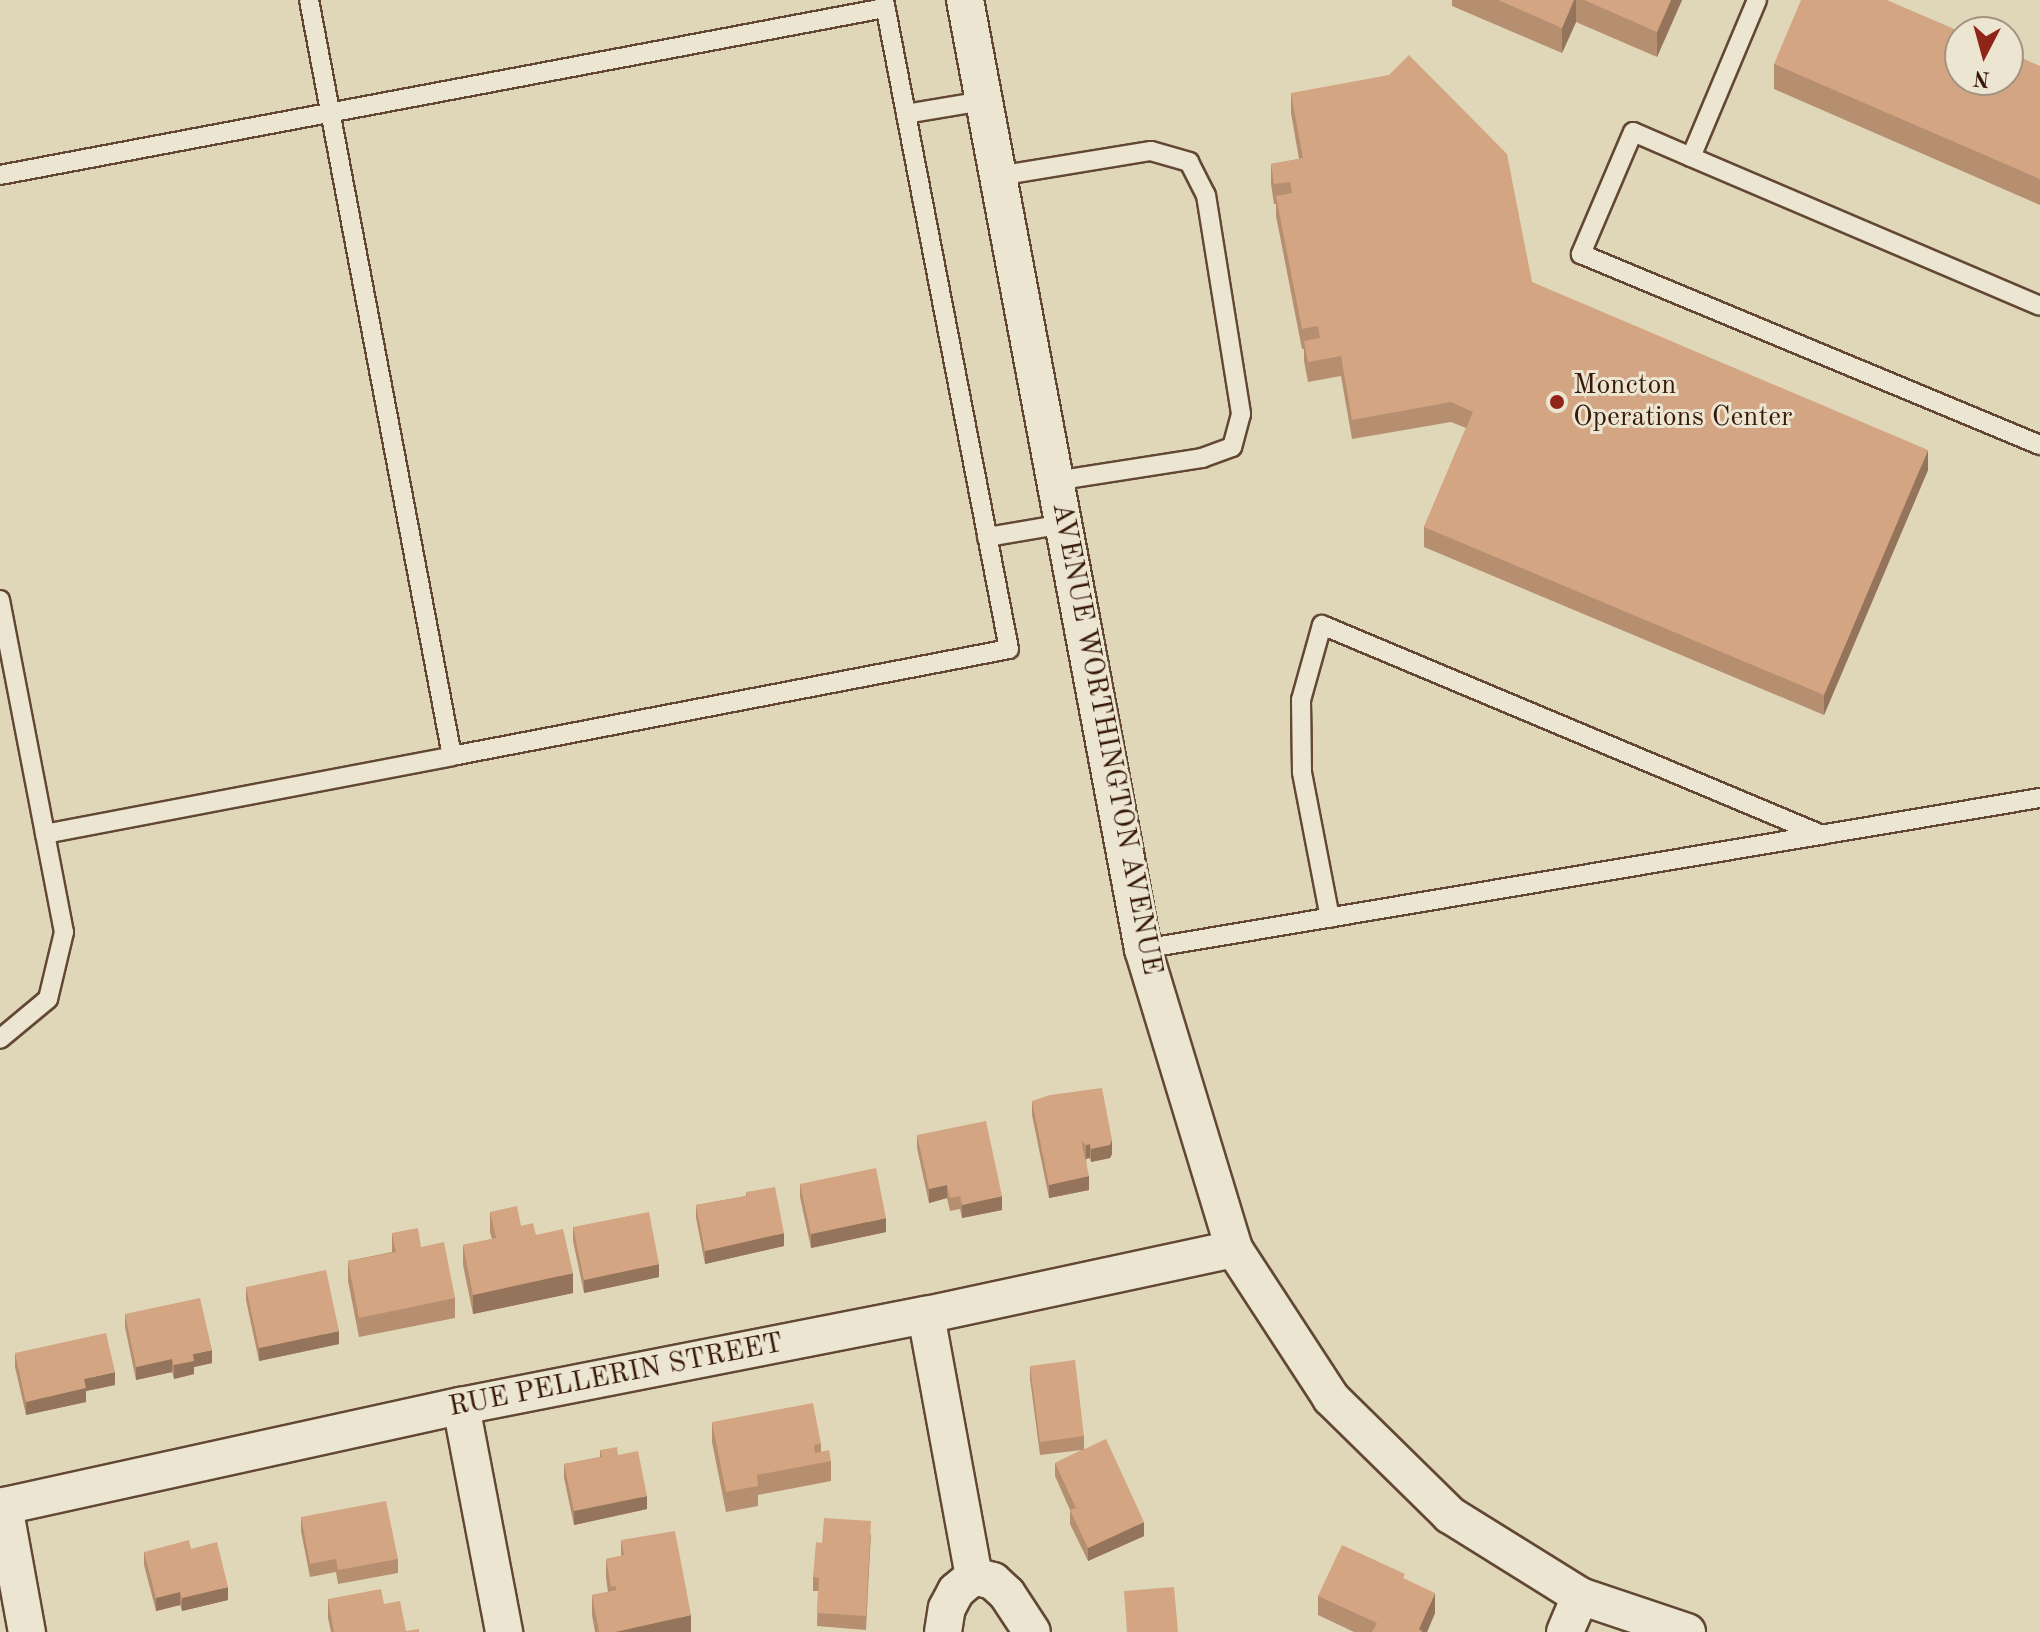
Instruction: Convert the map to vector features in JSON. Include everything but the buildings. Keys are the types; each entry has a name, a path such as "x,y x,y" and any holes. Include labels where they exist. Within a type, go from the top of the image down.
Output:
{"street":[{"name":"AVENUE WORTHINGTON AVENUE","path":"965,0 1143,949 1234,1249 1331,1398 1450,1515 1580,1596 1687,1632"},
{"name":"RUE PELLERIN STREET","path":"2,1506 461,1406 926,1315 1234,1249"},
{"path":"926,1315 974,1576"},
{"path":"461,1406 504,1632"},
{"path":"2,1506 27,1632"},
{"path":"943,1632 947,1608 956,1591 974,1576"},
{"path":"974,1576 993,1581 1007,1594 1032,1632"},
{"path":"1565,1632 1580,1596"}],"lane":[{"path":"309,0 452,756"},
{"path":"1691,157 1757,0"},
{"path":"0,175 884,4 1009,649 45,834"},
{"path":"906,114 984,101"},
{"path":"2040,306 1633,132 1581,254 2040,445"},
{"path":"998,176 1151,151 1189,162 1206,195 1241,414 1232,447 1202,458 1055,481"},
{"path":"987,537 1063,524"},
{"path":"0,600 64,932 48,999 0,1039"},
{"path":"1330,918 1302,772 1301,700 1322,625 1824,836"},
{"path":"1143,949 2040,798"}],"place":[{"name":"Moncton Operations Center","path":"1557,402"}]}
